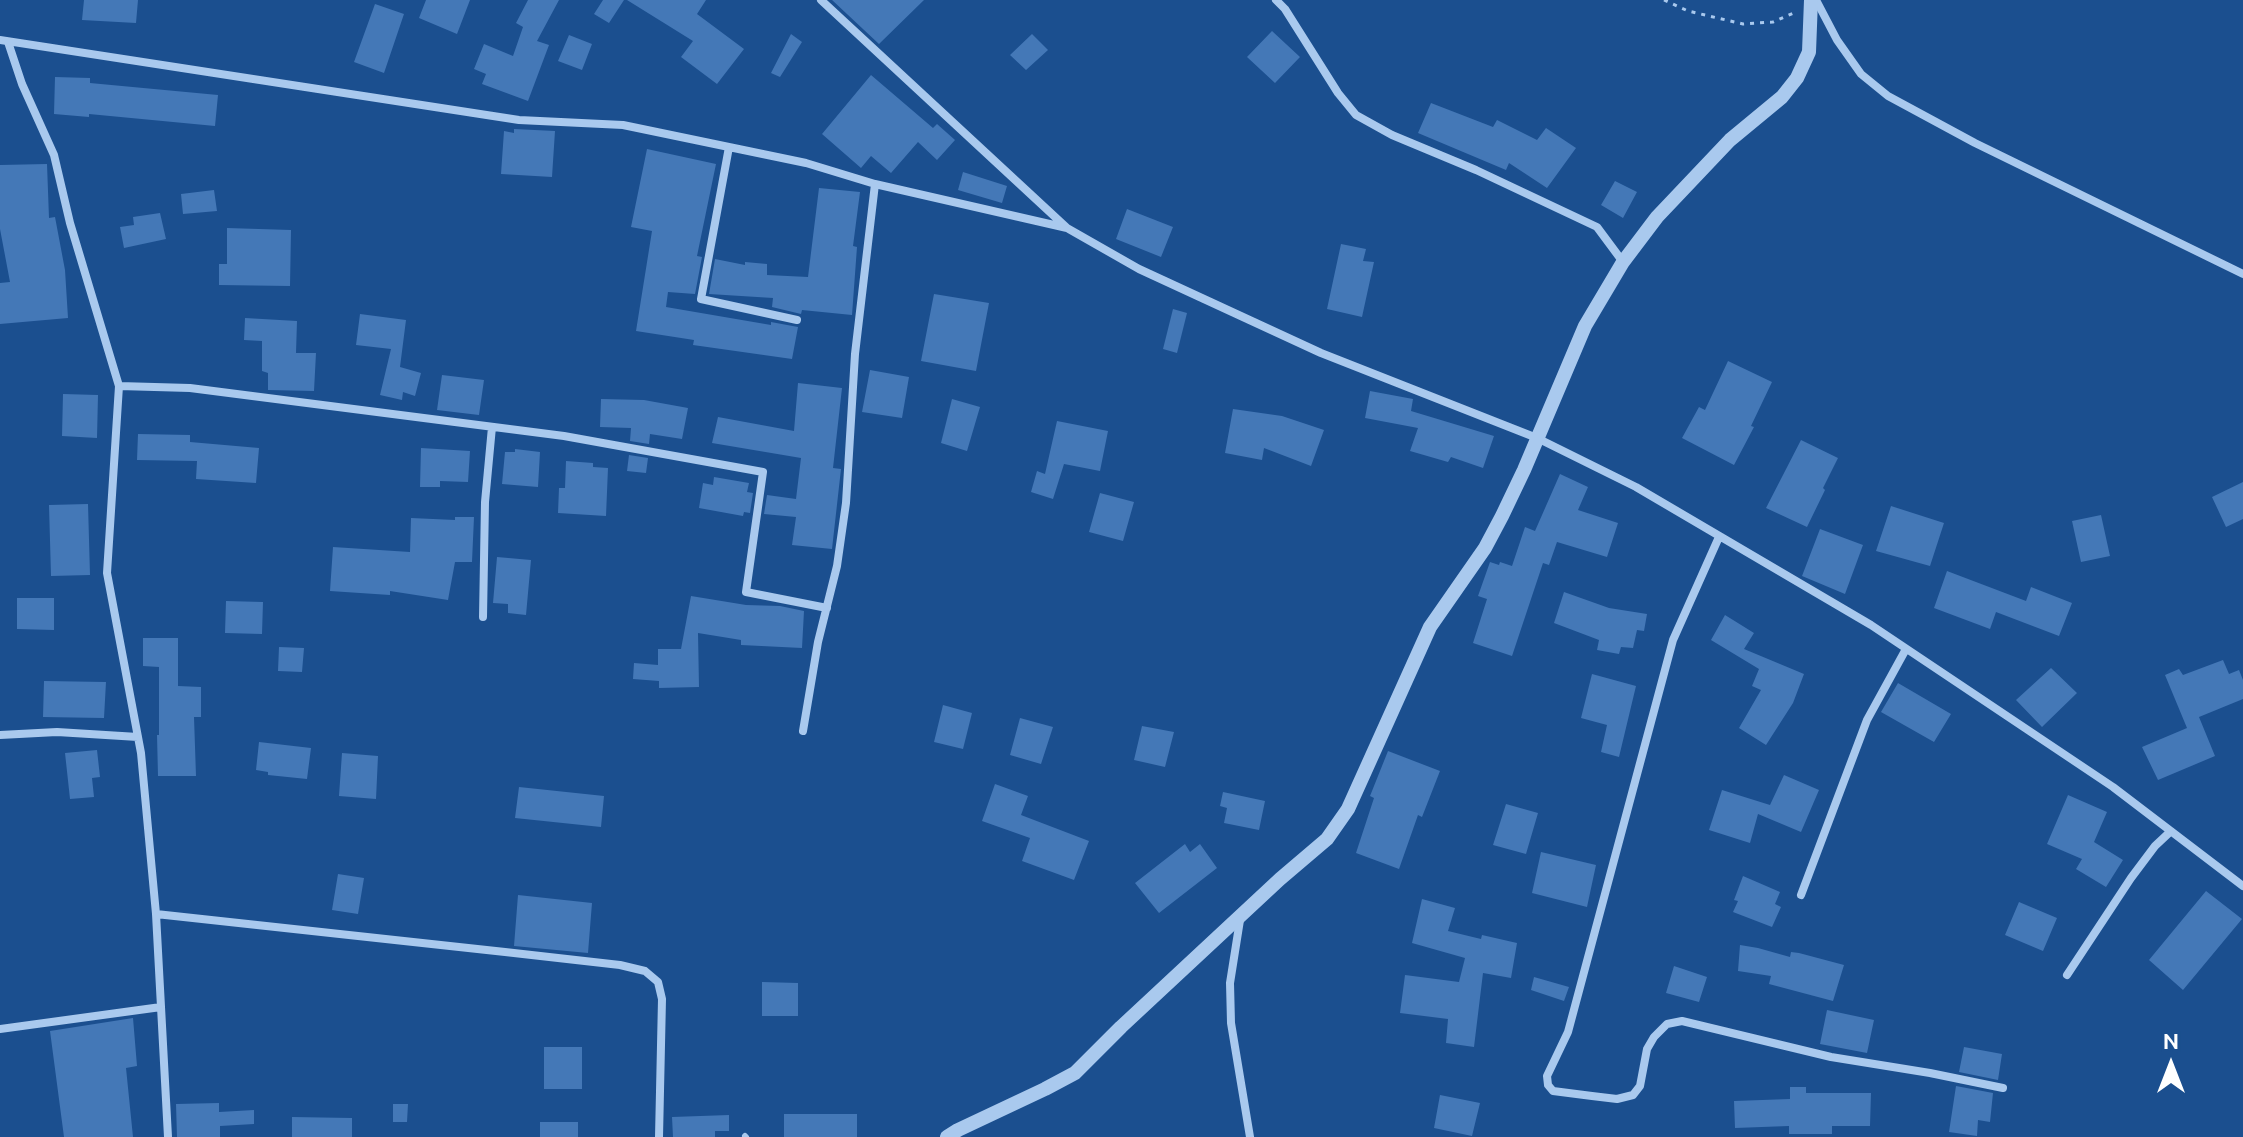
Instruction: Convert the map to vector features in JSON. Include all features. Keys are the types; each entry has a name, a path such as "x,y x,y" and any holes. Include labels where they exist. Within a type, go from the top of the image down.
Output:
{"street":[{"path":"821,0 1067,228 1139,269 1321,353 1537,438 1636,487 1871,625 2113,787 2243,886"},
{"path":"1276,0 1356,115 1392,135 1476,170 1597,227 1623,262"},
{"path":"947,1137 1075,1073 1240,916 1327,839 1348,809 1430,627 1485,548 1524,470 1585,326 1623,262 1657,217 1730,140 1782,97 1797,78 1809,52 1809,2"},
{"path":"1809,2 1861,74 1888,96 1975,143 2243,274"},
{"path":"4,41 519,120 623,125 806,163 875,184 1067,228"},
{"path":"4,41 54,155 70,223 119,386 107,573 138,737 156,914 168,1137"},
{"path":"729,147 701,299 797,320"},
{"path":"803,731 818,642 837,566 846,503 855,354 875,184"},
{"path":"119,386 190,388 564,436 763,472 746,592 827,608"},
{"path":"483,617 485,502 492,427"},
{"path":"1719,537 1673,640 1568,1032 1547,1076 1548,1085 1553,1091 1617,1099 1633,1095 1640,1086 1647,1049 1654,1037 1667,1024 1682,1021 1831,1057 2003,1088"},
{"path":"1801,895 1867,720 1906,649"},
{"path":"0,735 57,732 138,737"},
{"path":"2067,975 2131,878 2155,846 2171,831"},
{"path":"156,914 520,953 645,971 658,982 662,999 659,1137"},
{"path":"1240,916 1230,983 1231,1023 1250,1137"},
{"path":"0,1029 161,1007"}],"path":[{"path":"1664,0 1688,11 1743,24 1773,22 1793,15 1809,2"}],"building":[{"path":"84,0 138,0 136,23 82,20"},
{"path":"426,0 470,0 457,34 419,18"},
{"path":"528,0 559,0 537,41 549,45 528,101 482,84 486,74 474,69 484,44 513,56 523,27 516,23"},
{"path":"603,0 624,0 609,23 594,14"},
{"path":"627,0 706,0 697,14 744,49 717,84 681,57 693,41"},
{"path":"832,0 924,0 879,44"},
{"path":"375,4 404,14 384,73 354,62"},
{"path":"1272,31 1300,57 1275,83 1247,57"},
{"path":"791,34 802,42 780,77 771,73"},
{"path":"1032,34 1048,50 1026,70 1010,55"},
{"path":"569,35 592,44 582,70 558,61"},
{"path":"871,75 933,128 937,124 955,140 937,160 918,142 891,173 871,156 861,168 822,134"},
{"path":"55,77 90,78 90,83 218,95 215,126 89,114 89,117 54,114"},
{"path":"1431,103 1493,127 1497,120 1537,140 1546,128 1576,148 1547,188 1509,163 1506,170 1418,133"},
{"path":"514,129 555,131 552,177 501,174 504,131 514,133"},
{"path":"647,149 716,164 697,256 702,257 695,294 668,292 666,307 798,327 792,359 693,345 694,340 636,331 652,231 631,227"},
{"path":"47,164 49,218 55,217 65,270 68,318 0,324 0,283 10,282 0,229 0,165"},
{"path":"963,172 1007,186 1002,203 958,190"},
{"path":"1615,181 1637,192 1623,218 1601,205"},
{"path":"819,188 860,192 853,246 857,247 852,315 802,310 801,314 772,307 773,298 709,294 715,259 745,265 745,262 767,264 767,275 808,277"},
{"path":"214,190 217,211 183,214 181,194"},
{"path":"1127,209 1173,227 1161,257 1116,239"},
{"path":"160,213 166,239 124,248 120,227 134,225 133,217"},
{"path":"227,228 291,230 290,286 219,285 219,264 227,264"},
{"path":"1341,244 1366,249 1363,261 1374,262 1362,317 1327,309"},
{"path":"934,294 989,303 976,371 921,361"},
{"path":"1173,309 1187,313 1177,353 1163,349"},
{"path":"360,314 406,320 400,367 421,373 415,396 403,392 402,400 380,395 391,349 356,345"},
{"path":"245,318 297,321 296,353 316,353 314,391 268,390 268,373 262,371 262,341 244,340"},
{"path":"1728,361 1772,382 1734,465 1682,438 1699,407 1705,410"},
{"path":"870,370 909,377 902,418 862,412"},
{"path":"442,375 484,380 479,415 437,410"},
{"path":"798,383 842,388 833,468 841,469 832,549 792,545 796,517 764,514 767,495 796,499 801,458 712,443 718,417 794,431"},
{"path":"1370,391 1413,399 1411,411 1494,436 1483,468 1451,457 1448,462 1410,451 1418,428 1365,418"},
{"path":"63,394 98,395 97,438 62,436"},
{"path":"601,399 644,400 688,408 682,439 650,434 649,444 630,441 631,428 600,427"},
{"path":"952,399 980,407 967,451 941,443"},
{"path":"1233,409 1282,416 1324,430 1311,466 1264,448 1262,460 1225,453"},
{"path":"1057,421 1108,431 1100,471 1064,464 1053,499 1031,492 1037,471 1045,474"},
{"path":"138,434 190,435 190,442 259,448 256,483 196,479 197,461 137,460"},
{"path":"1801,440 1838,458 1807,527 1766,508"},
{"path":"421,448 470,451 468,482 440,481 440,487 420,487"},
{"path":"515,449 540,452 538,487 502,484 505,452 515,452"},
{"path":"629,455 648,458 646,473 627,471"},
{"path":"566,461 593,463 593,467 608,468 606,516 558,513 559,488 565,488"},
{"path":"1560,474 1588,487 1578,510 1618,523 1607,557 1557,542 1549,565 1543,563 1512,656 1473,643 1487,599 1478,596 1490,562 1512,566 1525,527 1535,531"},
{"path":"714,477 749,483 747,492 753,493 750,513 744,512 743,516 699,508 703,483 713,485"},
{"path":"2243,482 2243,519 2226,527 2212,497"},
{"path":"1100,493 1134,502 1123,541 1089,532"},
{"path":"88,504 90,575 51,576 49,505"},
{"path":"1891,506 1944,523 1930,566 1876,551"},
{"path":"2101,515 2110,556 2081,562 2072,521"},
{"path":"455,517 474,517 472,562 455,562 448,600 390,591 390,595 330,591 333,547 410,552 411,518 455,520"},
{"path":"1820,529 1863,545 1845,594 1802,576"},
{"path":"497,557 531,560 526,615 508,613 508,604 493,603"},
{"path":"1947,571 2026,601 2031,587 2072,603 2059,636 1996,612 1990,629 1934,608"},
{"path":"1564,592 1609,608 1647,614 1644,631 1637,630 1633,648 1621,647 1619,654 1597,650 1599,640 1554,623"},
{"path":"691,596 804,611 802,648 741,645 741,640 698,633 699,687 659,688 659,681 633,679 634,663 658,665 658,649 681,649"},
{"path":"17,598 54,598 54,630 17,629"},
{"path":"226,601 263,602 262,634 225,633"},
{"path":"1725,615 1754,633 1744,649 1804,674 1793,703 1766,745 1739,728 1761,690 1752,686 1759,669 1711,640"},
{"path":"143,638 178,638 178,686 201,687 201,717 194,717 196,776 158,776 159,667 143,666"},
{"path":"279,647 304,648 302,672 278,671"},
{"path":"2223,660 2229,674 2239,670 2243,680 2243,699 2199,717 2215,756 2158,780 2142,747 2187,728 2165,675 2179,669 2183,675"},
{"path":"2051,668 2077,693 2042,727 2016,700"},
{"path":"1592,674 1636,686 1619,757 1601,752 1607,725 1581,718"},
{"path":"44,681 106,682 104,718 43,717"},
{"path":"1898,683 1951,714 1934,742 1881,712"},
{"path":"943,705 972,713 963,749 934,742"},
{"path":"1020,718 1053,727 1041,764 1010,755"},
{"path":"1142,726 1174,732 1165,767 1134,760"},
{"path":"259,742 311,748 307,779 268,775 268,772 256,770"},
{"path":"97,750 100,777 92,778 94,797 70,799 65,753"},
{"path":"1388,751 1440,771 1422,817 1418,815 1399,869 1356,853 1374,798 1370,796"},
{"path":"342,753 378,756 376,799 339,796"},
{"path":"1784,775 1819,790 1801,832 1758,814 1750,843 1709,830 1722,790 1770,805"},
{"path":"995,784 1028,796 1021,815 1089,841 1074,880 1022,861 1030,838 982,821"},
{"path":"519,787 604,796 601,827 515,818"},
{"path":"1223,792 1265,801 1259,830 1224,823 1227,808 1220,806"},
{"path":"2068,795 2107,812 2094,842 2123,860 2106,887 2076,869 2082,859 2047,844"},
{"path":"1506,804 1538,813 1526,854 1493,845"},
{"path":"1185,844 1190,852 1200,844 1217,868 1159,913 1135,883"},
{"path":"1541,852 1596,865 1587,907 1532,893"},
{"path":"338,874 364,878 358,914 332,910"},
{"path":"1743,876 1780,892 1775,904 1781,907 1772,927 1733,912"},
{"path":"2206,891 2242,919 2183,990 2149,960"},
{"path":"518,895 592,903 588,953 514,946"},
{"path":"1422,899 1455,908 1448,931 1517,943 1511,978 1483,973 1474,1047 1446,1043 1448,1019 1400,1013 1405,975 1459,982 1465,958 1412,943"},
{"path":"2019,902 2057,918 2043,951 2005,935"},
{"path":"1740,945 1790,957 1791,952 1799,953 1844,965 1833,1001 1769,984 1771,976 1738,971"},
{"path":"1674,966 1707,977 1699,1002 1666,993"},
{"path":"1534,977 1569,987 1564,1001 1531,990"},
{"path":"762,982 798,983 798,1016 762,1016"},
{"path":"1827,1010 1874,1020 1867,1053 1820,1044"},
{"path":"133,1018 137,1066 126,1068 133,1137 64,1137 50,1031"},
{"path":"544,1047 582,1047 582,1089 544,1089"},
{"path":"1964,1047 2002,1054 1998,1080 1959,1072"},
{"path":"1956,1086 1993,1093 1990,1122 1978,1120 1977,1136 1949,1132"},
{"path":"1790,1087 1806,1087 1806,1093 1871,1093 1870,1126 1832,1126 1832,1134 1789,1134 1789,1126 1735,1128 1734,1101 1790,1099"},
{"path":"1440,1095 1480,1103 1472,1136 1434,1128"},
{"path":"219,1103 219,1112 254,1110 254,1124 220,1126 220,1137 177,1137 176,1104"},
{"path":"393,1104 408,1104 407,1122 393,1122"},
{"path":"784,1114 857,1114 857,1137 784,1137"},
{"path":"729,1115 729,1131 715,1131 715,1137 673,1137 672,1117"},
{"path":"292,1117 352,1118 352,1137 292,1137"},
{"path":"540,1122 578,1122 578,1137 540,1137"}]}
